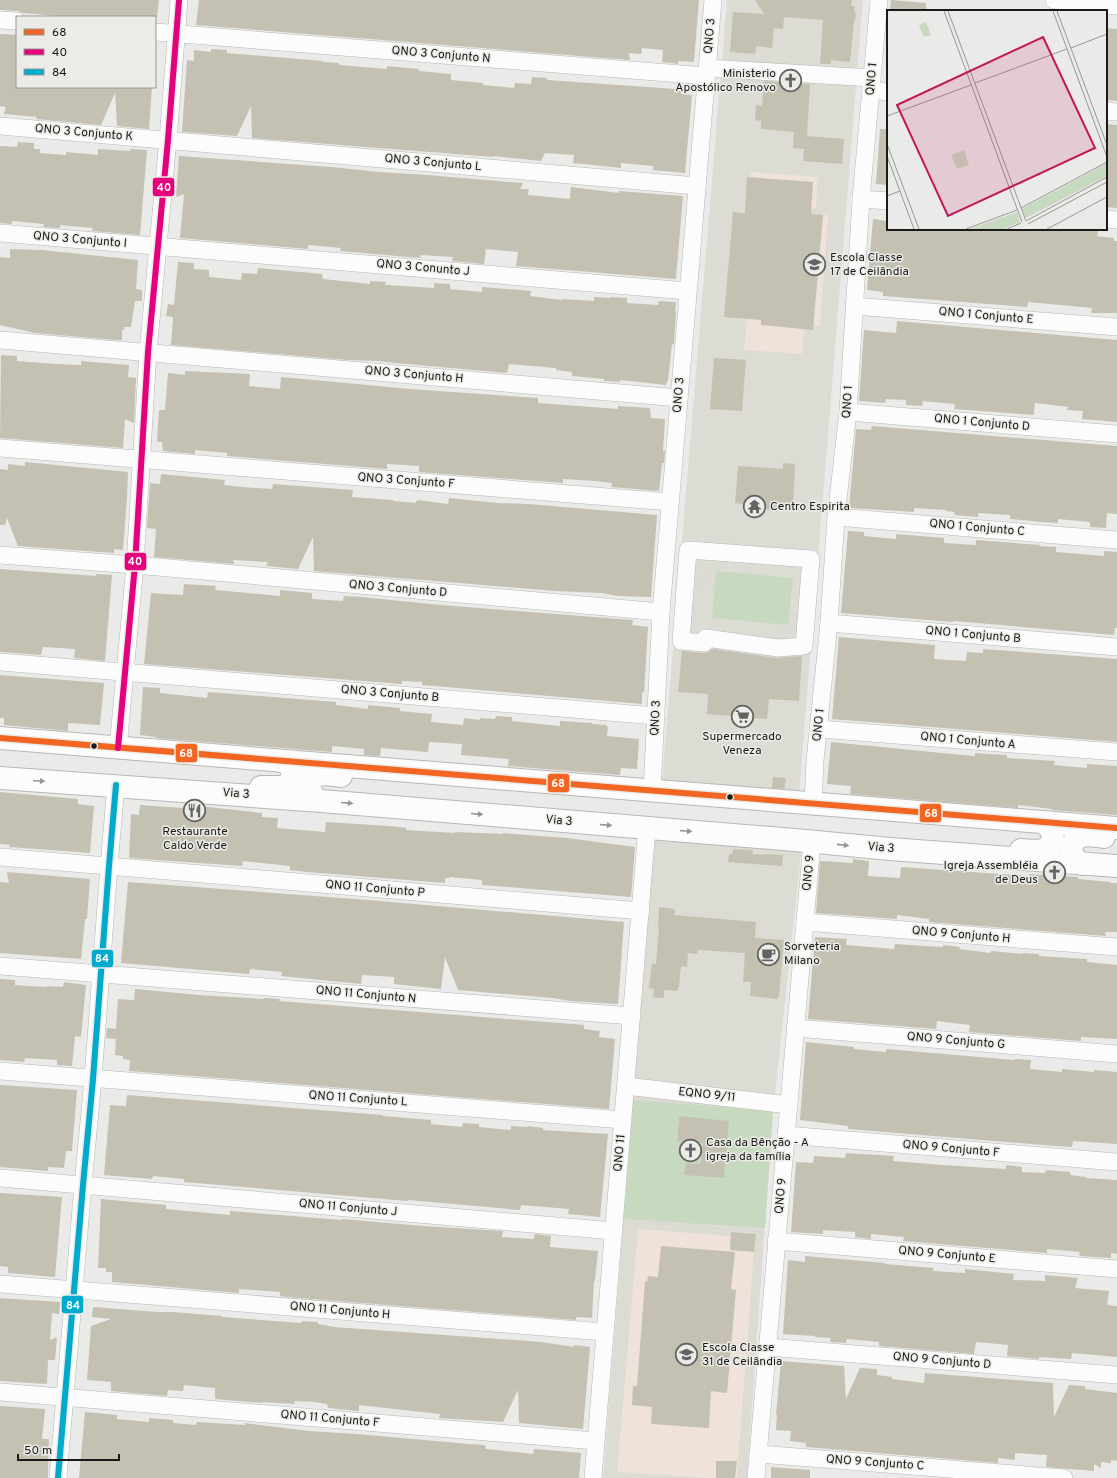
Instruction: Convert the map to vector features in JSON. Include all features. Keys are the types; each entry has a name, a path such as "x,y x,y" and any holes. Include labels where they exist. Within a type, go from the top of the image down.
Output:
{"main road":[{"path":"0,738 1117,828"},
{"path":"0,744 35,741"},
{"path":"155,788 194,781 279,788 284,787 291,781 293,772 289,764 281,760"},
{"path":"321,801 313,797 309,788 312,780 320,774 410,781 466,776"},
{"name":"Via 3","path":"0,778 116,785 321,801 890,849 1117,866"},
{"path":"928,851 988,849 1042,850 1052,843 1053,834 1049,826 1042,822"},
{"path":"1083,864 1072,855 1072,846 1077,838 1085,835 1117,838"}],"street":[{"path":"118,748 135,565 148,352 159,246 179,0"},
{"name":"QNO 3","path":"652,791 661,612 687,290 713,0"},
{"name":"QNO 1","path":"813,804 815,761 819,729 836,517 848,412 861,199 879,0"},
{"path":"1054,0 1117,6"},
{"path":"0,20 16,21"},
{"name":"QNO 3 Conjunto N","path":"156,32 871,84 887,92"},
{"path":"1107,111 1117,112"},
{"name":"QNO 3 Conjunto K","path":"0,126 168,140"},
{"name":"QNO 3 Conjunto L","path":"168,140 697,186"},
{"path":"861,199 887,201"},
{"path":"1107,219 1117,220"},
{"name":"QNO 3 Conjunto I","path":"0,234 159,246"},
{"name":"QNO 3 Conunto J","path":"159,246 687,290"},
{"name":"QNO 1 Conjunto E","path":"854,306 1117,327"},
{"name":"QNO 3 Conjunto H","path":"0,340 679,398"},
{"name":"QNO 1 Conjunto D","path":"848,412 1117,434"},
{"name":"QNO 3 Conjunto F","path":"0,448 142,461 670,502"},
{"name":"QNO 1 Conjunto C","path":"836,517 1117,540"},
{"path":"688,550 811,559 804,646 778,648 706,638 704,643 681,641 688,550"},
{"name":"QNO 3 Conjunto D","path":"0,555 135,565 661,612"},
{"name":"QNO 1 Conjunto B","path":"828,624 1117,647"},
{"name":"QNO 3 Conjunto B","path":"0,662 656,716"},
{"name":"QNO 1 Conjunto A","path":"819,729 1117,752"},
{"path":"58,1478 93,1079 100,974 116,785"},
{"name":"QNO 11","path":"593,1478 647,828"},
{"name":"QNO 9","path":"756,1478 812,842"},
{"name":"QNO 11 Conjunto P","path":"0,857 641,911"},
{"name":"QNO 9 Conjunto H","path":"805,922 1117,947"},
{"name":"QNO 11 Conjunto N","path":"0,966 632,1016"},
{"name":"QNO 9 Conjunto G","path":"795,1028 1117,1054"},
{"name":"QNO 11 Conjunto L","path":"0,1071 623,1123"},
{"name":"EQNO 9/11","path":"626,1086 788,1105"},
{"name":"QNO 9 Conjunto F","path":"786,1135 1117,1162"},
{"name":"QNO 11 Conjunto J","path":"0,1178 614,1226"},
{"name":"QNO 9 Conjunto E","path":"777,1237 1117,1269"},
{"name":"QNO 11 Conjunto H","path":"0,1284 605,1332"},
{"name":"QNO 9 Conjunto D","path":"767,1347 1117,1375"},
{"name":"QNO 11 Conjunto F","path":"0,1392 596,1441"},
{"name":"QNO 9 Conjunto C","path":"758,1454 1064,1478"}],"path":[{"path":"699,592 702,585 713,571 721,568 729,569"},
{"path":"623,1123 646,1138 656,1141 677,1143 681,1092"},
{"path":"614,1226 777,1237"}],"shaded area":[{"path":"727,0 863,0 799,795 662,782"},
{"name":"Escola Classe 17 de Ceilândia","path":"751,172 818,177 816,209 809,209 809,214 828,215 820,326 805,325 802,354 744,350 747,317 729,316 737,211 762,213 749,205"},
{"path":"654,838 800,851 801,854 773,1111 747,1478 603,1478"},
{"name":"Escola Classe 31 de Ceilândia","path":"638,1229 755,1238 737,1478 709,1478 617,1472"}],"green space":[{"path":"716,571 793,578 788,625 712,618"},
{"path":"633,1100 773,1111 765,1228 624,1219"}],"building":[{"path":"0,0 159,0 157,17 57,16 0,10"},
{"path":"199,0 699,0 694,62 678,61 678,64 662,62 663,50 642,48 641,54 629,53 630,60 196,25"},
{"path":"755,0 852,0 851,6 855,6 854,11 856,14 850,62 831,60 831,64 820,64 823,20 784,17 783,29 774,28 772,48 756,46 755,54 730,52 733,12 764,14"},
{"path":"891,0 926,3 926,10 890,10"},
{"path":"1107,28 1117,29 1117,101 1107,100"},
{"path":"0,34 16,35 16,88 152,88 149,129 117,126 115,93 101,125 36,119 37,117 4,114 6,107 0,106"},
{"path":"211,49 227,50 227,53 339,63 339,65 387,69 387,66 419,69 419,71 451,74 451,80 514,88 515,83 531,84 532,77 547,78 547,80 676,89 675,91 681,91 681,94 692,95 685,173 653,170 653,166 621,163 621,168 573,163 574,155 545,153 541,161 252,138 251,106 237,136 182,132 187,60 194,61 194,50 211,52"},
{"path":"764,81 810,84 807,136 844,139 842,164 803,161 804,149 793,148 794,132 761,129 761,121 755,120 756,105 762,106"},
{"path":"1107,124 1117,125 1117,208 1107,207"},
{"path":"880,129 887,129 887,185 876,184"},
{"path":"18,142 34,143 34,149 40,149 40,153 66,155 66,152 98,155 98,149 130,151 130,149 147,150 140,235 92,231 93,228 60,225 60,228 43,227 44,224 12,221 12,224 0,223 0,146 17,147"},
{"path":"179,156 523,183 520,189 529,189 528,195 570,199 571,187 619,193 619,191 683,196 676,279 516,266 518,252 486,249 484,264 452,261 453,257 421,255 420,258 340,251 341,248 308,245 308,249 180,238 184,194 176,197"},
{"name":"Escola Classe 17 de Ceilândia","path":"747,177 813,182 811,214 823,215 813,330 761,325 761,320 724,317 733,212 745,213"},
{"path":"873,219 887,221 887,230 1088,230 1098,231 1097,236 1114,238 1114,241 1117,241 1117,313 1091,313 1092,308 1028,302 1027,307 883,296 883,292 867,290"},
{"path":"10,249 42,250 138,260 136,289 142,290 142,301 135,301 131,327 124,327 124,330 122,330 122,340 35,333 0,325 0,257 10,258"},
{"path":"178,262 194,263 194,269 209,270 209,277 241,280 242,273 257,274 258,268 322,274 323,279 370,284 370,281 386,282 385,285 434,288 434,283 450,284 450,289 482,292 482,287 531,291 530,296 562,300 594,301 594,297 611,297 627,298 627,303 658,305 659,301 676,302 674,345 672,344 668,381 666,385 620,380 620,382 604,381 604,379 572,376 572,372 556,370 556,368 509,364 507,373 379,361 348,360 171,345 173,317 166,316 168,304 174,305"},
{"path":"897,321 1117,340 1117,422 1082,419 1083,411 1067,410 1068,407 1035,403 1034,415 954,409 955,404 923,401 922,406 906,405 906,400 886,399 885,403 859,401 864,330 896,333"},
{"path":"1,355 17,356 17,361 81,365 81,361 129,365 128,377 136,378 134,423 125,419 123,448 0,438"},
{"path":"714,358 746,360 742,411 710,409"},
{"path":"185,371 250,374 249,386 280,389 281,377 410,389 538,398 538,403 618,409 618,406 650,408 651,418 665,419 663,451 665,451 664,463 662,463 659,491 611,487 612,483 595,481 563,479 563,483 419,472 419,466 387,464 387,469 227,456 227,453 195,450 195,454 163,451 162,442 157,442 159,410 165,410 168,373 185,375"},
{"path":"872,426 1117,446 1117,514 1107,513 1106,528 1090,527 1090,522 1058,519 1058,523 1042,522 1010,519 1010,515 978,513 978,517 955,515 954,512 946,510 914,508 914,512 849,508 856,429 871,430"},
{"path":"25,462 128,472 123,550 114,549 114,553 18,546 7,518 5,525 0,525 0,469 8,470 8,464 25,466"},
{"path":"783,463 795,464 793,511 764,509 763,513 743,511 744,504 735,503 738,466 783,469"},
{"path":"161,474 225,480 224,485 241,487 272,489 273,484 353,490 352,497 416,503 417,500 448,504 449,498 657,515 651,597 618,596 602,593 555,591 314,571 313,537 298,569 266,566 268,562 233,560 234,564 154,557 156,529 147,528 150,483 160,484"},
{"path":"848,531 864,532 864,536 896,539 896,534 944,538 944,543 976,545 976,540 1040,545 1056,547 1056,552 1104,556 1104,551 1117,552 1117,628 1115,628 1114,635 841,613"},
{"path":"0,569 96,576 96,574 112,575 105,661 74,658 75,649 43,647 41,655 0,652"},
{"path":"184,584 216,586 215,590 280,596 280,590 312,593 312,599 343,601 344,596 361,597 441,605 633,620 632,625 648,627 642,704 422,685 422,682 402,681 402,684 144,664 151,593 183,595"},
{"path":"839,637 935,645 934,659 966,661 967,652 983,653 983,649 1117,659 1117,742 832,719"},
{"path":"712,649 777,658 802,656 799,701 769,699 767,719 707,714 708,694 678,692 682,651 704,653 709,652"},
{"path":"0,675 104,683 100,725 68,723 68,731 4,725 4,718 0,718"},
{"path":"143,687 160,688 160,693 207,698 208,692 336,702 336,705 368,709 368,705 400,708 400,711 432,714 431,722 463,725 464,718 480,720 480,718 495,719 496,716 512,717 512,721 560,726 560,721 606,725 608,727 607,736 639,739 637,769 621,768 620,775 508,766 509,759 461,755 462,744 429,742 428,752 381,748 380,756 364,755 364,749 332,746 332,752 156,738 140,735"},
{"path":"831,742 975,756 975,753 1007,755 1007,758 1055,761 1054,765 1087,768 1087,764 1117,766 1117,815 1052,810 1018,805 1018,808 850,794 851,786 827,784"},
{"path":"773,777 786,778 784,789 772,788"},
{"path":"0,792 78,799 78,804 94,806 90,853 9,847 10,845 0,844"},
{"path":"140,805 198,809 198,806 262,813 262,817 278,818 277,828 325,832 326,822 390,826 406,828 406,830 455,833 503,833 567,838 635,847 631,897 482,885 482,880 450,877 445,878 445,883 307,872 290,870 290,866 243,861 242,866 129,858 131,814 139,815"},
{"path":"733,849 753,850 752,854 783,855 782,866 728,862 729,854 732,854"},
{"path":"853,859 869,861 868,876 900,878 901,867 1029,876 1029,874 1078,877 1078,879 1117,883 1117,932 1105,932 1106,936 929,922 929,919 897,915 897,919 816,913 820,861 853,863"},
{"path":"7,872 90,879 87,919 85,919 81,959 0,953 0,882 9,883"},
{"path":"128,882 368,900 624,922 618,1004 458,990 445,957 441,989 394,984 394,977 362,975 361,984 281,976 282,972 250,969 249,974 121,963"},
{"path":"659,907 675,909 674,915 756,922 755,938 784,940 779,996 777,999 750,996 751,982 743,982 745,953 698,950 697,954 688,953 687,967 681,966 677,991 664,990 664,998 653,997 654,989 649,988 652,963 656,964"},
{"path":"815,937 847,939 846,945 894,949 895,944 943,947 943,945 960,947 959,949 991,953 991,951 1087,959 1087,962 1117,965 1117,1039 1081,1037 1081,1041 969,1032 970,1025 937,1021 936,1029 808,1019"},
{"path":"0,979 15,980 15,985 63,987 64,982 86,985 81,1037 75,1036 72,1066 57,1065 57,1060 25,1058 24,1062 0,1060"},
{"path":"135,989 199,995 280,999 279,1001 584,1025 584,1029 600,1031 599,1037 615,1039 609,1109 129,1071 130,1060 123,1059 123,1056 115,1055 116,1039 106,1038 107,1028 116,1029 118,999 134,1000"},
{"path":"806,1042 886,1052 886,1049 1014,1060 1031,1060 1030,1069 1062,1072 1062,1069 1094,1072 1094,1070 1117,1072 1117,1144 1073,1141 1072,1147 1056,1146 848,1129 848,1126 800,1120"},
{"path":"0,1085 77,1090 72,1151 66,1151 64,1168 48,1167 48,1171 0,1167"},
{"path":"127,1095 383,1115 431,1120 431,1124 462,1127 463,1123 479,1124 479,1127 511,1130 511,1126 528,1126 543,1128 543,1130 608,1134 600,1217 568,1214 569,1209 521,1205 520,1210 184,1182 184,1179 153,1176 152,1179 104,1175 110,1105 126,1106"},
{"path":"679,1116 729,1121 724,1178 684,1175 686,1163 701,1164 703,1143 677,1141"},
{"path":"846,1153 894,1156 893,1161 942,1165 1006,1169 1006,1165 1022,1167 1022,1172 1045,1173 1046,1170 1070,1172 1070,1175 1086,1178 1117,1180 1117,1254 1111,1253 1111,1258 1080,1256 1079,1252 1047,1249 1047,1253 903,1241 904,1237 871,1234 871,1239 855,1237 855,1232 823,1230 823,1234 791,1232 796,1162 813,1163 814,1156 845,1158"},
{"path":"0,1193 62,1197 55,1277 8,1273 8,1267 0,1266"},
{"path":"101,1199 166,1205 166,1209 230,1215 230,1211 503,1231 502,1237 534,1239 535,1234 551,1236 550,1247 598,1251 594,1281 592,1318 576,1317 576,1320 287,1297 280,1296 280,1292 239,1289 239,1293 112,1282 112,1272 106,1272 106,1268 98,1268"},
{"path":"731,1232 756,1234 754,1252 730,1250"},
{"path":"661,1246 735,1252 731,1289 736,1290 727,1393 711,1391 709,1428 651,1424 652,1407 632,1405 633,1386 637,1386 645,1281 647,1282 648,1276 658,1277"},
{"path":"805,1256 934,1268 933,1271 965,1273 965,1269 1014,1274 1013,1280 1045,1281 1045,1275 1078,1278 1075,1288 1109,1291 1107,1305 1117,1306 1117,1357 1072,1353 1071,1359 1039,1357 1039,1359 1007,1356 1008,1345 976,1342 974,1354 879,1346 879,1342 847,1339 846,1343 830,1342 831,1338 783,1334 788,1260 805,1262"},
{"path":"0,1298 60,1302 59,1314 52,1313 50,1340 57,1337 55,1360 48,1360 47,1384 0,1381"},
{"path":"93,1307 301,1323 302,1321 318,1322 318,1324 334,1327 542,1342 574,1347 574,1345 590,1347 583,1429 519,1423 518,1390 503,1422 439,1418 440,1414 359,1405 359,1411 328,1408 327,1404 314,1402 294,1401 295,1404 215,1399 215,1388 184,1385 183,1391 168,1390 167,1396 111,1391 111,1382 87,1380 91,1326 111,1319 92,1317"},
{"path":"781,1361 844,1366 846,1399 860,1368 877,1369 877,1375 892,1377 892,1379 924,1383 925,1373 1053,1383 1054,1417 1069,1385 1085,1386 1085,1389 1117,1393 1117,1461 1111,1460 1111,1463 1101,1462 1101,1468 1094,1464 1094,1471 1046,1467 1047,1455 1015,1453 1015,1460 998,1458 998,1463 806,1447 806,1443 790,1441 791,1431 776,1430"},
{"path":"0,1406 45,1409 42,1439 49,1439 48,1478 0,1478"},
{"path":"85,1412 117,1415 117,1419 149,1422 149,1418 173,1420 173,1423 196,1425 197,1422 245,1425 245,1423 309,1431 485,1445 486,1449 533,1454 534,1449 581,1453 579,1478 79,1478"},
{"path":"716,1461 737,1461 735,1478 716,1478"},
{"path":"771,1467 810,1470 810,1478 771,1478"}],"transit line":[{"name":"40","path":"118,748 135,565 148,352 168,140 179,0"},
{"name":"68","path":"0,738 1117,828"},
{"name":"84","path":"58,1478 93,1079 116,785"}],"place":[{"name":"Ministerio Apostólico Renovo","path":"791,81"},
{"name":"Escola Classe 17 de Ceilândia","path":"815,265"},
{"name":"Centro Espirita","path":"754,507"},
{"name":"Supermercado Veneza","path":"742,716"},
{"name":"Restaurante Caldo Verde","path":"195,811"},
{"name":"Igreja Assembléia de Deus","path":"1054,873"},
{"name":"Sorveteria Milano","path":"768,954"},
{"name":"Casa da Bênção - A igreja da família","path":"691,1150"},
{"name":"Escola Classe 31 de Ceilândia","path":"687,1355"}]}
